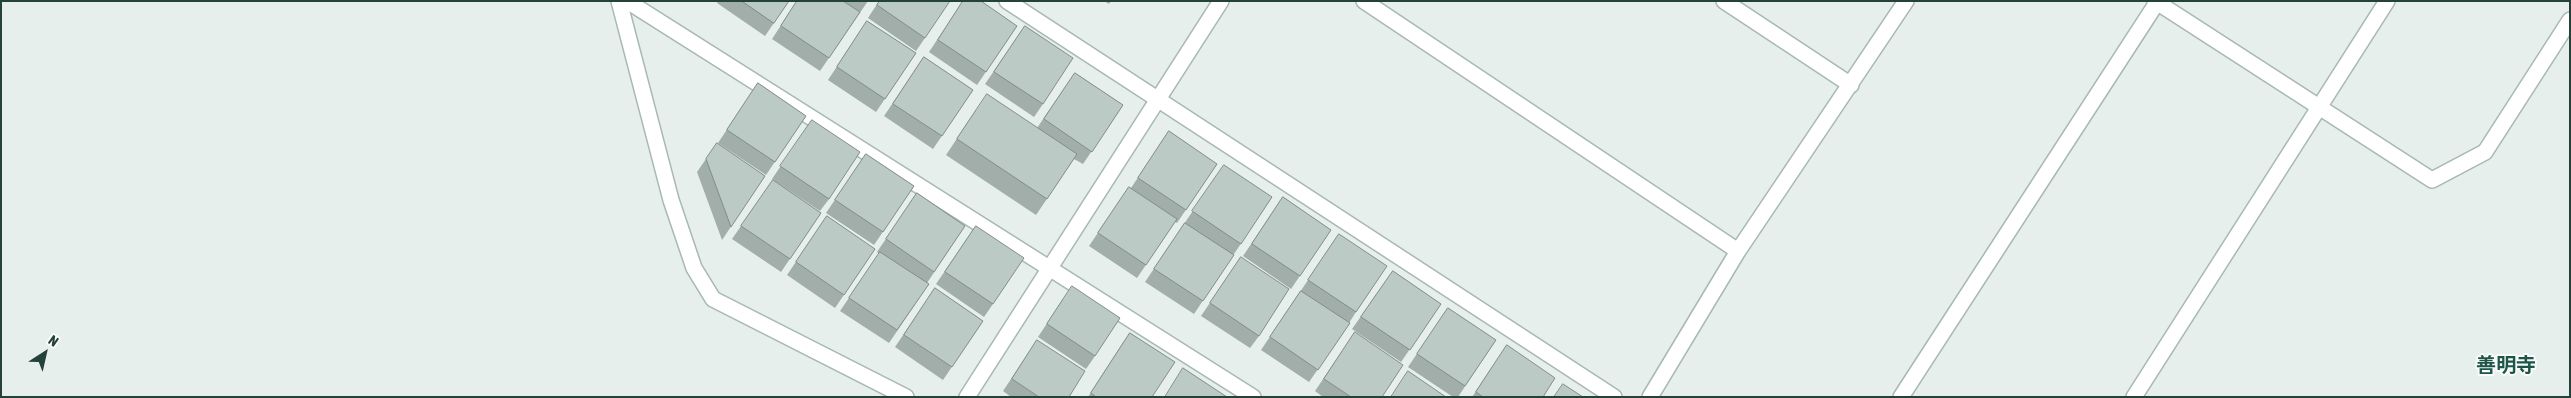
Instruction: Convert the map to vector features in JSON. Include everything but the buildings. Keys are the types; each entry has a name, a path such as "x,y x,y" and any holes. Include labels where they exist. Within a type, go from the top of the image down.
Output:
{"street":[{"path":"619,1 671,200 694,268 713,299 906,397"},
{"path":"627,1 1252,397"},
{"path":"1007,1 1614,397"},
{"path":"967,397 1221,1"},
{"path":"1364,1 1738,251"},
{"path":"1724,1 1850,85"},
{"path":"1650,397 1738,251 1906,1"},
{"path":"2134,397 2387,1"},
{"path":"1902,397 2157,2 2432,180 2485,152 2570,20"}],"district":[{"name":"善明寺","path":"2506,366"}]}
